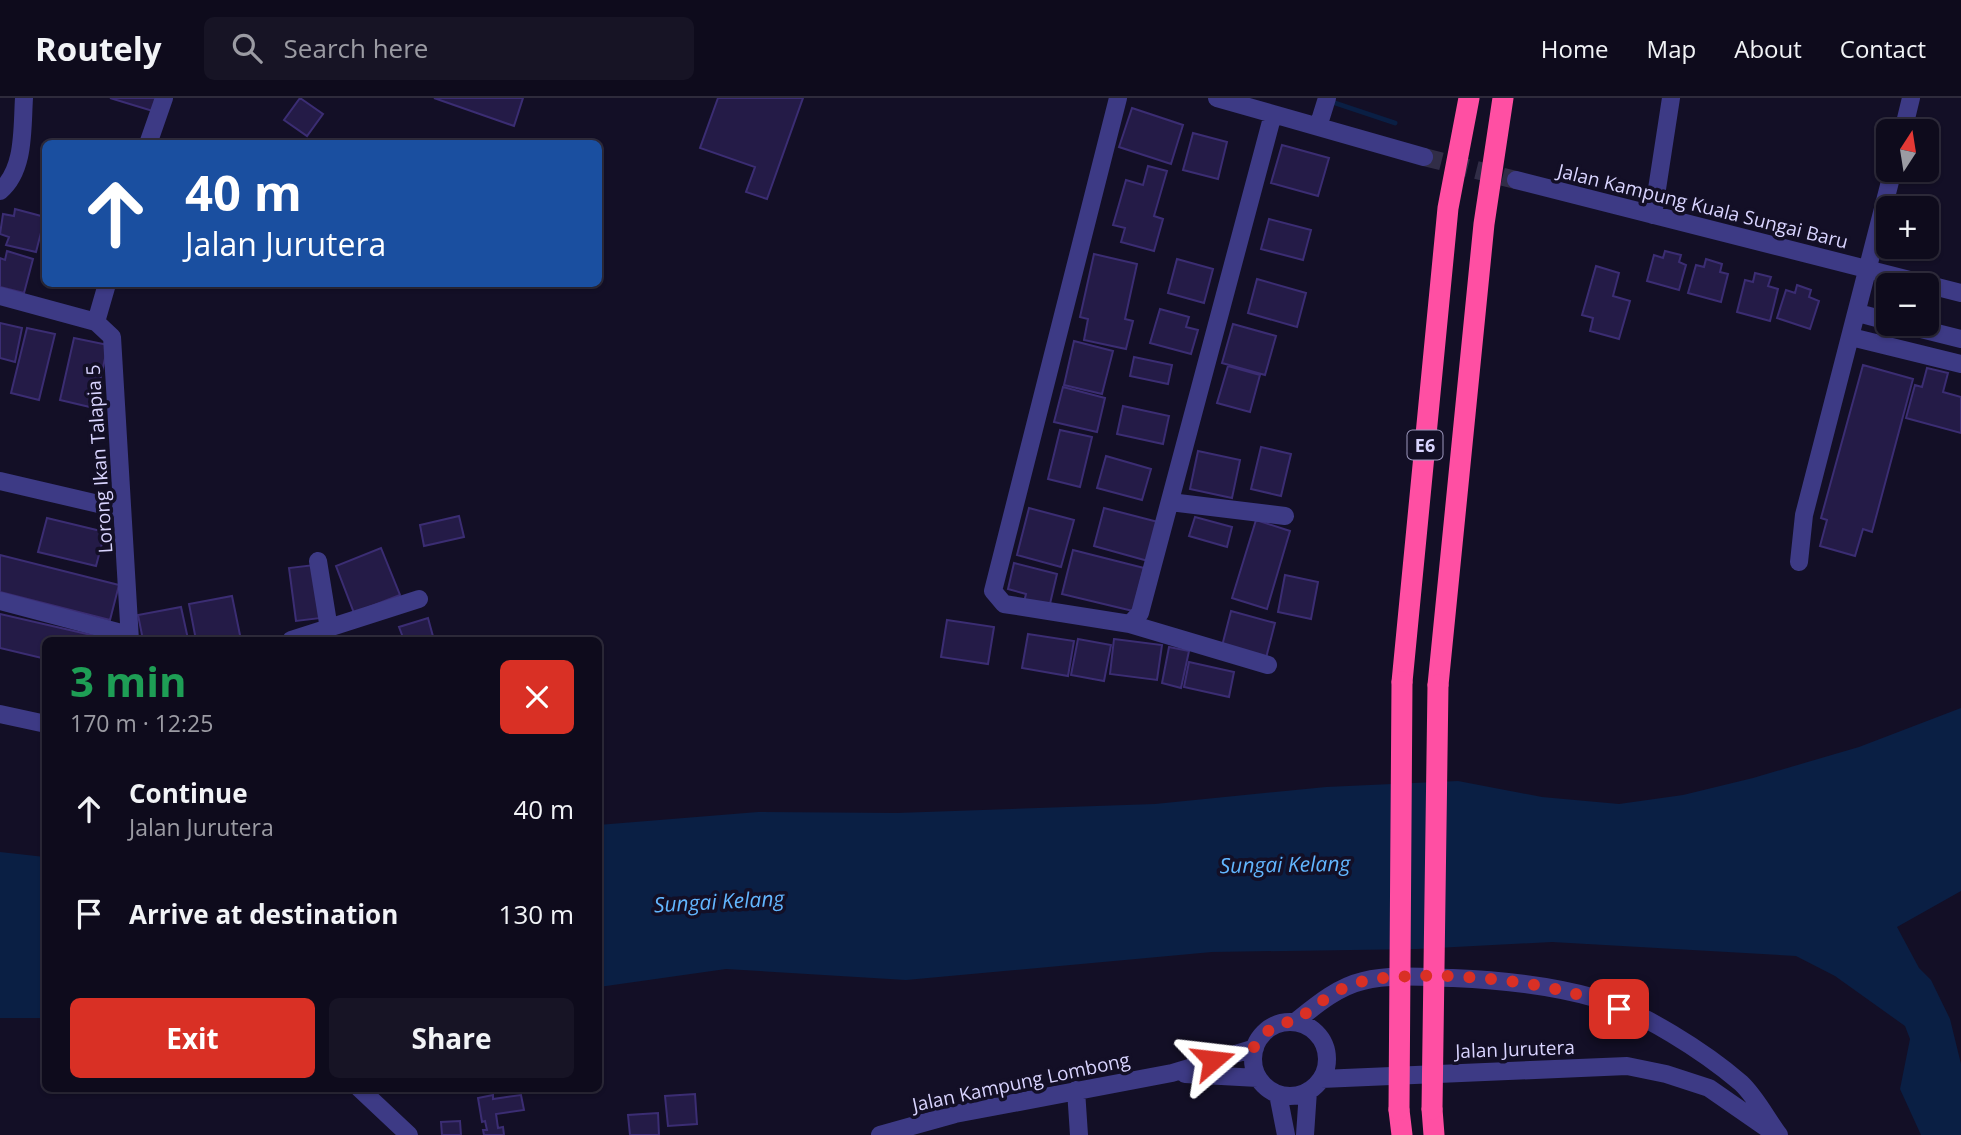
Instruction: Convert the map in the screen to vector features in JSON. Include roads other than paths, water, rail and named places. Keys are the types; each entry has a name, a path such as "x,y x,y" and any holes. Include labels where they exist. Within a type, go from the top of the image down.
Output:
{"highway":[{"name":"E6","path":"1402,1135 1399,1110 1402,682 1448,208 1469,98"},
{"name":"E6","path":"1434,1135 1432,1109 1438,685 1484,225 1503,98"}],"street":[{"path":"0,191 11,182 16,168 24,98"},
{"path":"149,140 164,98"},
{"path":"1118,98 993,591 1004,604 1130,624 1268,665"},
{"path":"1217,98 1424,157"},
{"path":"1653,215 1671,98"},
{"path":"1906,119 1911,98"},
{"path":"1318,127 1326,103"},
{"path":"1130,624 1140,613 1273,114"},
{"name":"Jalan Kampung Kuala Sungai Baru","path":"1516,180 1961,293"},
{"path":"1799,562 1804,515 1890,182"},
{"path":"0,296 96,322 106,287"},
{"path":"1858,313 1876,318"},
{"name":"Lorong Ikan Talapia 5","path":"96,322 112,337 129,637"},
{"path":"1939,334 1961,339"},
{"path":"1851,337 1961,364"},
{"path":"0,481 120,509"},
{"path":"1170,502 1285,516"},
{"path":"318,561 329,629"},
{"path":"301,637 419,599"},
{"path":"0,601 126,637"},
{"path":"0,714 42,723"},
{"name":"Jalan Jurutera","path":"1295,1022 1318,1003 1362,981 1409,976 1480,980 1562,990 1598,999 1640,1018 1696,1051 1743,1085 1777,1135"},
{"path":"1258,1078 1253,1058 1255,1048 1266,1031 1285,1022 1295,1022 1307,1026 1324,1044 1327,1055 1315,1085 1305,1135"},
{"path":"1171,1073 1255,1048"},
{"name":"Jalan Jurutera","path":"1315,1085 1627,1066 1666,1074 1709,1088 1777,1135"},
{"path":"1171,1073 1258,1078 1279,1094 1298,1095 1315,1085"},
{"name":"Jalan Kampung Lombong","path":"880,1135 955,1114 1171,1073"},
{"path":"1076,1090 1079,1135"},
{"path":"363,1092 409,1135"},
{"path":"1279,1094 1286,1135"}],"water":[{"name":"Sungai Kelang","path":"1961,708 1961,891 1897,927 1919,968 1931,980 1950,1019 1961,1064 1961,1135 1921,1135 1900,1089 1910,1039 1905,1026 1835,976 1796,956 1552,942 1417,949 1212,952 906,980 726,969 602,987 602,825 758,812 897,813 1155,804 1326,787 1458,781 1542,797 1619,804 1683,795 1859,747"},
{"path":"0,852 42,857 42,1018 0,1018"}],"waterway":[{"path":"1329,101 1395,123"}],"tunnel":[{"path":"1424,157 1516,180"}]}
